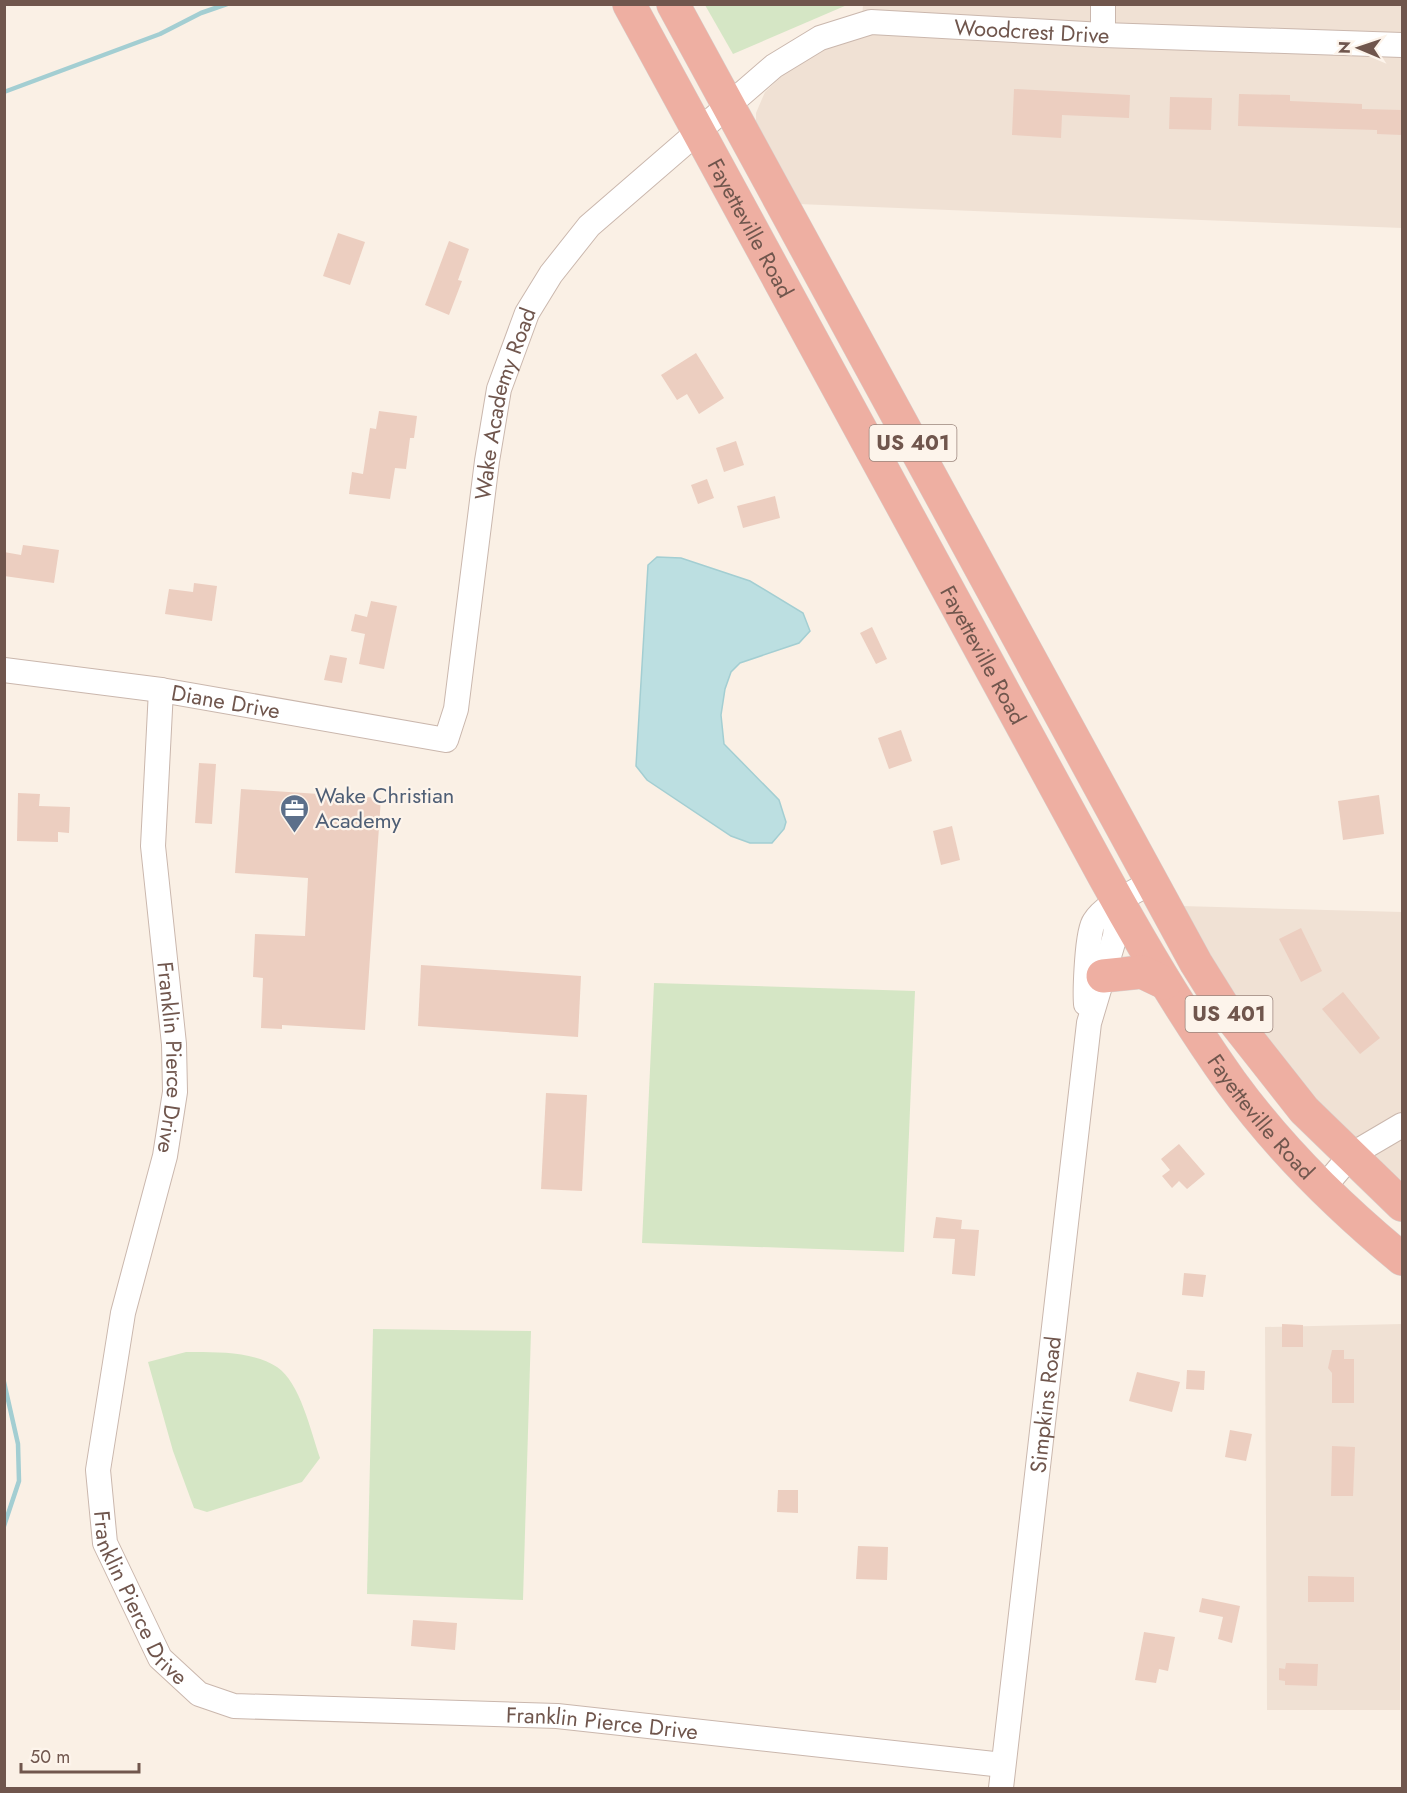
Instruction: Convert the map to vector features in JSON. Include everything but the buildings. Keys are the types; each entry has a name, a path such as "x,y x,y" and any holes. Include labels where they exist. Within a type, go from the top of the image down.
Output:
{"highway":[{"name":"Fayetteville Road","path":"629,4 696,131 1118,903 1165,983 1232,1083 1284,1145 1365,1227 1402,1259"},
{"name":"Fayetteville Road","path":"673,4 1151,882 1226,1011 1304,1110 1402,1205"},
{"path":"1103,976 1142,972 1165,983"}],"street":[{"path":"1102,35 1103,4"},
{"name":"Woodcrest Drive","path":"696,131 774,66 820,38 871,22 1102,35 1402,45"},
{"name":"Wake Academy Road","path":"446,740 456,708 487,461 499,389 527,313 551,274 589,226 696,131"},
{"name":"Diane Drive","path":"4,670 161,690 446,740"},
{"name":"Franklin Pierce Drive","path":"161,690 153,846 174,1044 175,1092 165,1156 123,1312 98,1470 105,1543 160,1658 199,1694 234,1706 557,1716 1002,1777"},
{"name":"Simpkins Road","path":"1089,1023 1084,990 1092,923 1101,913 1151,882"},
{"name":"Simpkins Road","path":"1002,1777 1089,1023 1115,936 1118,903"},
{"path":"1324,1187 1351,1155 1402,1125"}],"shaded area":[{"path":"863,5 1402,5 1402,228 798,204 756,129 756,113 765,92 797,62 832,41 861,32"},
{"path":"1181,906 1402,912 1402,1192 1309,1101 1237,1001"},
{"path":"1402,1324 1400,1710 1267,1710 1265,1327"}],"green space":[{"path":"705,5 847,5 733,54"},
{"path":"654,983 915,991 904,1252 642,1243"},
{"path":"373,1329 531,1331 523,1600 367,1594"},
{"path":"186,1352 245,1355 267,1362 285,1374 304,1408 320,1458 302,1482 207,1512 194,1508 173,1451 148,1362"}],"water":[{"path":"657,557 681,558 750,581 803,613 810,631 799,643 740,663 731,672 725,689 721,715 724,744 779,800 786,822 784,829 772,843 750,843 731,836 647,780 636,766 648,565"}],"waterway":[{"path":"4,92 160,34 201,13 227,4"},
{"path":"4,1382 18,1444 19,1481 4,1526"}],"place":[{"name":"Wake Christian Academy","path":"294,834"}]}
